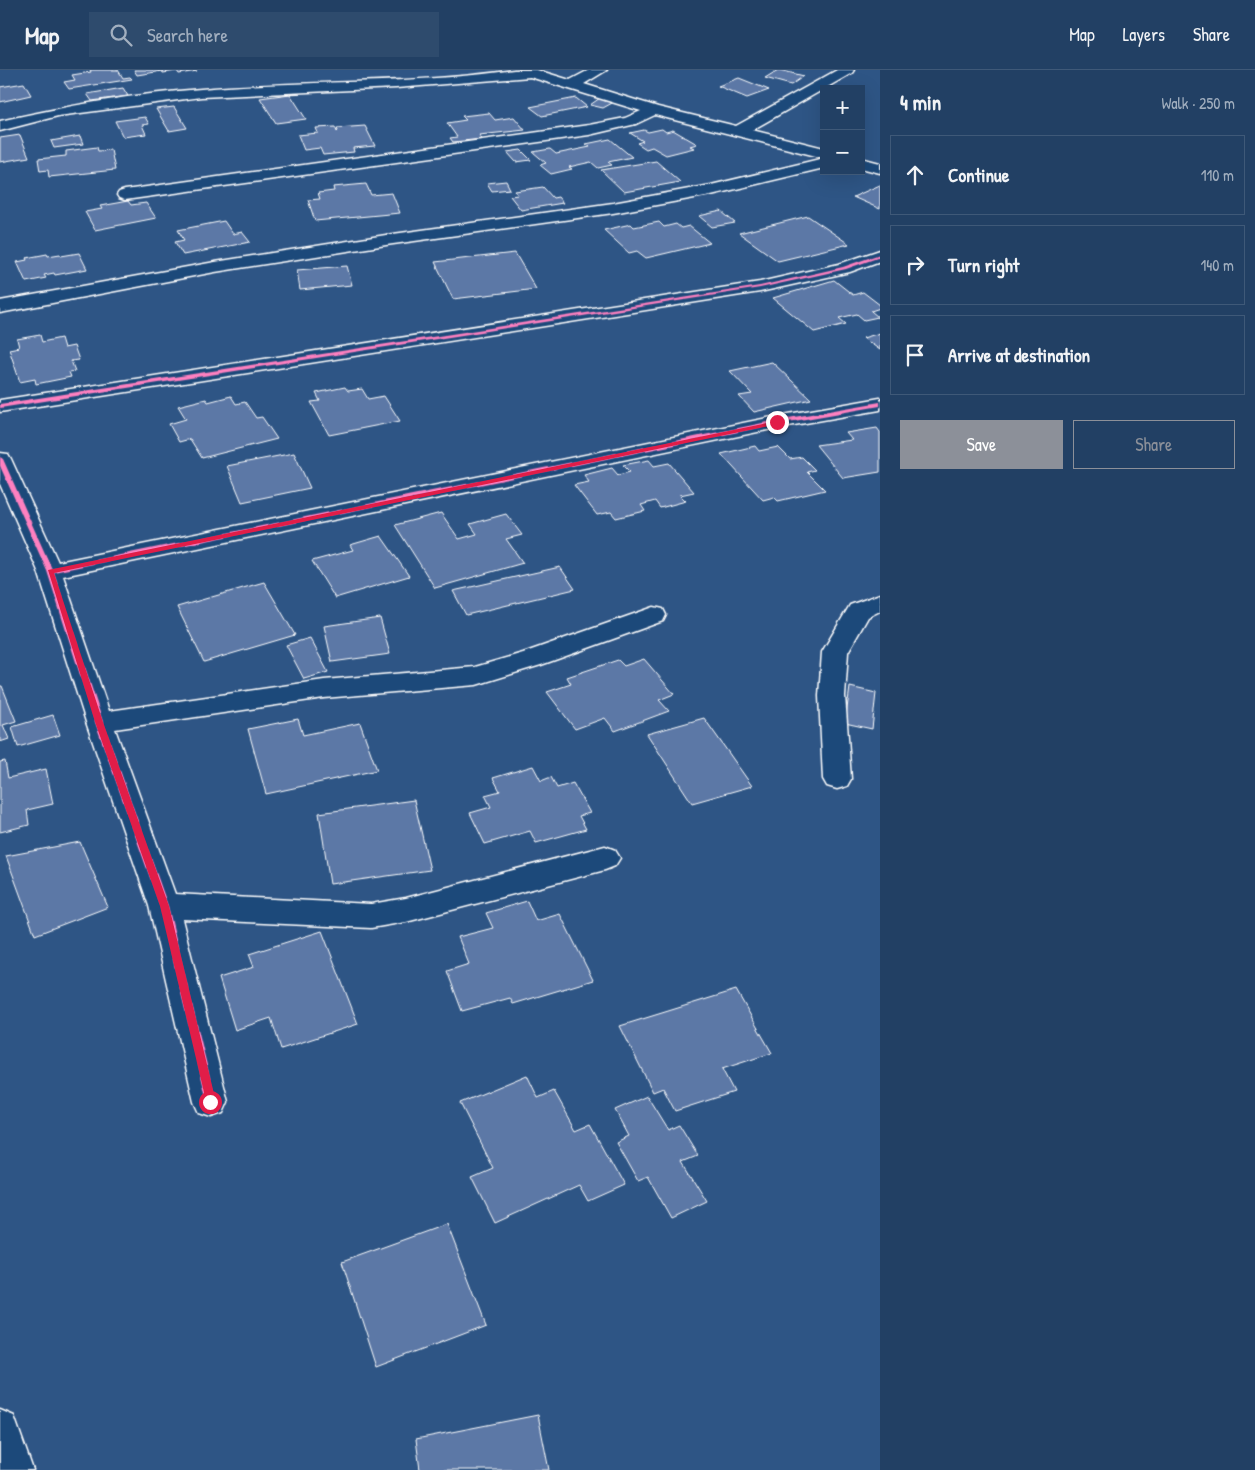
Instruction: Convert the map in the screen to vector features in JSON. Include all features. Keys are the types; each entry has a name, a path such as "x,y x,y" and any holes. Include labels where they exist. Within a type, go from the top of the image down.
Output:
{"street":[{"path":"572,85 600,70"},
{"path":"739,131 847,70"},
{"path":"0,126 58,112 201,93 396,84 526,72 653,110 820,152"},
{"path":"125,195 589,130 628,122 643,117 653,110"},
{"path":"0,307 234,264 386,240 613,208 710,190 820,164"},
{"path":"865,164 880,168"},
{"path":"0,406 760,287 844,268 880,255"},
{"path":"50,571 777,422 880,404"},
{"path":"0,459 50,571 99,722 164,906 210,1102"},
{"path":"838,779 832,696 835,652 859,611 880,602"},
{"path":"99,722 324,689 476,676 532,659 654,615"},
{"path":"164,906 371,916 406,910 605,858"},
{"path":"0,1430 13,1470"}],"building":[{"path":"90,70 118,70 123,78 130,77 132,79 69,89 64,82 75,80 72,75 91,72"},
{"path":"134,70 197,71 179,74 177,71 163,73 162,71 137,75"},
{"path":"778,70 804,76 791,85 765,78"},
{"path":"739,78 769,90 747,98 718,86"},
{"path":"24,83 31,95 0,102 0,87"},
{"path":"123,88 128,96 92,101 87,94"},
{"path":"290,94 306,119 276,123 260,98"},
{"path":"576,98 587,107 542,116 530,107"},
{"path":"600,98 614,102 603,108 590,105"},
{"path":"174,107 187,128 169,131 156,109"},
{"path":"489,113 495,120 514,117 525,130 479,135 482,139 453,142 450,138 457,137 447,123 466,120 462,116"},
{"path":"145,117 149,124 142,125 146,134 123,137 115,121"},
{"path":"365,126 375,146 353,148 354,152 323,155 320,148 304,150 298,135 318,133 316,128 335,127 337,132 337,128"},
{"path":"662,129 666,132 673,130 697,144 690,146 694,148 666,155 652,147 646,149 637,143 643,141 630,133"},
{"path":"20,135 29,157 0,162 0,138"},
{"path":"80,136 83,144 54,148 51,141"},
{"path":"610,139 632,157 608,162 612,165 598,168 591,162 569,167 572,169 551,174 540,165 546,163 533,152 550,149 556,154 590,147 586,144"},
{"path":"97,147 98,151 111,150 115,170 49,177 48,170 40,171 38,159 66,156 66,151"},
{"path":"521,150 531,160 516,162 507,152"},
{"path":"656,161 680,182 624,192 601,170"},
{"path":"506,181 510,189 492,191 487,183"},
{"path":"366,184 371,195 392,193 400,213 315,221 308,200 320,199 318,193 334,191 333,187"},
{"path":"880,185 880,209 853,197"},
{"path":"543,187 553,198 558,197 563,203 521,210 510,196 518,195 515,191"},
{"path":"128,201 131,205 146,203 156,218 95,230 85,212 102,209 100,206"},
{"path":"721,211 735,223 712,227 699,216"},
{"path":"808,216 849,244 778,261 739,233"},
{"path":"224,221 233,234 242,232 250,242 183,255 175,242 184,240 178,230"},
{"path":"659,222 664,227 676,224 681,228 689,226 710,243 646,258 637,251 629,253 604,230 631,224 634,227"},
{"path":"79,253 87,269 55,275 54,273 44,275 46,278 26,282 17,262 27,260 26,258 47,254 48,256 60,254 61,256"},
{"path":"515,253 536,289 453,299 435,262"},
{"path":"347,266 352,285 300,290 297,270"},
{"path":"834,280 853,295 863,292 880,305 880,308 871,311 878,317 864,320 857,314 839,318 846,324 814,332 773,298"},
{"path":"880,333 880,350 863,338"},
{"path":"40,335 42,342 61,338 64,348 74,346 79,360 71,361 75,371 69,372 71,377 36,384 35,379 20,382 9,349 19,347 17,339"},
{"path":"772,362 811,399 754,412 739,396 752,394 730,371"},
{"path":"345,387 348,391 362,389 368,399 384,396 400,421 329,435 311,402 320,401 316,393"},
{"path":"231,396 236,404 245,402 256,418 262,417 277,439 202,458 190,439 179,442 169,424 186,419 178,406 206,399 208,402"},
{"path":"877,428 880,432 880,472 843,478 816,445 852,440 846,433"},
{"path":"755,446 759,451 778,447 790,459 802,457 815,470 807,472 825,490 778,501 774,497 763,500 721,454"},
{"path":"294,453 310,488 242,502 227,466"},
{"path":"649,460 654,466 669,463 694,492 680,495 686,501 660,508 655,501 641,505 645,511 616,518 611,512 597,515 574,485 589,482 584,475 612,468 618,475 630,472 623,465"},
{"path":"441,513 459,539 477,534 470,524 506,514 522,535 506,539 523,563 435,588 395,525"},
{"path":"381,536 409,576 335,598 312,561 353,550 350,545"},
{"path":"560,567 575,589 466,615 453,591"},
{"path":"264,582 295,635 204,662 177,607"},
{"path":"380,618 390,654 332,662 324,626"},
{"path":"310,638 328,672 304,679 286,645"},
{"path":"644,659 674,694 659,700 669,711 615,731 605,718 575,729 547,692 571,684 567,677 618,660 624,666"},
{"path":"0,686 2,686 16,721 3,725 9,739 0,742"},
{"path":"850,687 876,693 872,729 845,723"},
{"path":"53,715 60,735 18,747 12,727"},
{"path":"704,718 752,786 692,803 647,734"},
{"path":"298,719 303,735 360,723 377,770 266,794 248,729"},
{"path":"5,761 8,778 46,769 53,804 27,810 29,825 0,832 0,762"},
{"path":"533,766 541,781 551,777 557,788 573,783 590,813 579,816 586,829 536,843 530,831 485,844 470,813 491,807 485,795 500,791 493,778"},
{"path":"414,800 430,870 330,884 319,813"},
{"path":"80,842 108,907 35,935 6,856"},
{"path":"527,901 536,921 560,914 593,980 513,1004 510,998 462,1011 447,971 469,964 458,937 493,928 486,913"},
{"path":"322,931 358,1024 281,1049 271,1018 235,1030 219,978 254,967 249,954"},
{"path":"736,990 772,1053 722,1069 734,1092 675,1111 663,1088 653,1092 620,1026"},
{"path":"527,1075 538,1098 554,1091 576,1130 590,1124 624,1185 588,1201 579,1185 495,1223 472,1177 493,1168 460,1103"},
{"path":"647,1096 668,1130 679,1125 698,1156 683,1162 707,1201 671,1218 648,1177 638,1181 616,1142 629,1136 615,1110"},
{"path":"447,1224 486,1325 376,1367 342,1262"},
{"path":"538,1415 549,1470 420,1470 416,1439"}],"cycle path":[{"path":"0,406 760,287 844,268 880,255"},
{"path":"50,571 777,422 880,404"},
{"path":"0,459 50,571 99,722 164,906 211,1102"}],"route":[{"path":"210,1102 164,906 99,722 50,571 777,422"}]}
